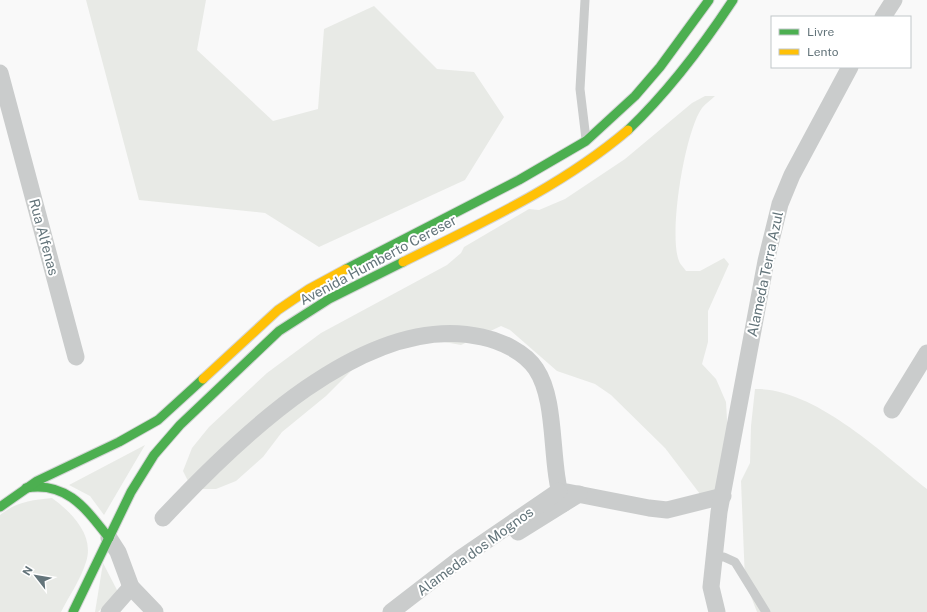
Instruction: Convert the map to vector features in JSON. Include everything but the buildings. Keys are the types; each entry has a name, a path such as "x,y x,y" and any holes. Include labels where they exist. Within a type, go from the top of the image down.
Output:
{"main road":[{"name":"Avenida Humberto Cereser","path":"0,507 24,488 58,470 137,434 158,420 278,310 309,290 408,236 520,180 586,141 609,121 655,73 709,0"},
{"name":"Avenida Humberto Cereser","path":"73,612 129,497 153,457 171,434 279,331 323,302 480,223 560,180 610,145 640,118 668,88 694,57 733,0"},
{"path":"24,488 45,486 56,489 83,507 109,538"}],"street":[{"path":"884,16 894,0"},
{"name":"Alameda Terra Azul","path":"718,612 711,587 713,557 766,261 780,204 792,175 849,68"},
{"name":"Rua Alfenas","path":"0,73 6,118 76,357"},
{"path":"163,518 210,469 248,434 318,380 368,352 394,341 421,335 446,332 469,334 490,339 524,356 535,368 544,384 561,497 579,494 649,508 667,510 723,496"},
{"path":"892,410 927,353"},
{"name":"Alameda dos Mognos","path":"392,612 461,558 561,497"},
{"name":"Alameda dos Mognos","path":"410,612 561,497"},
{"path":"109,538 118,552 131,587 155,612"},
{"path":"109,612 131,587"}],"lane":[{"path":"585,0 580,89 586,141"},
{"path":"713,557 724,557 735,562 766,612"}],"shaded area":[{"path":"86,0 206,0 197,50 273,121 318,109 324,29 374,6 437,69 474,72 504,117 465,180 319,247 265,213 139,200"},
{"path":"705,96 715,96 702,108 696,120 684,159 677,207 676,248 679,261 686,271 700,271 724,258 729,264 708,311 708,342 702,364 716,379 726,402 729,455 715,491 700,494 665,448 611,395 595,384 557,371 510,330 501,326 461,345 411,336 363,359 326,396 282,432 263,457 236,481 216,489 192,489 183,471 192,448 209,427 267,373 321,333 447,265 461,253 464,247 529,209 539,210 565,199 625,159 692,103"},
{"path":"755,389 778,392 801,399 824,411 869,441 927,489 927,612 757,612 745,581 741,481 750,463 751,426"},
{"path":"145,445 104,515 90,496 69,485"},
{"path":"52,498 67,510 80,525 84,534 88,552 81,575 61,612 0,612 0,515 12,507 24,502"},
{"path":"103,563 118,592 98,612 95,612"}],"traffic: fast":[{"path":"346,269 519,180 586,141 635,96 660,67 709,0"},
{"path":"628,130 657,100 684,68 733,0"},
{"path":"73,612 131,492 154,455 180,425 279,331 329,299 403,262"},
{"path":"0,507 37,481 119,442 158,420 203,379"},
{"path":"26,488 40,487 53,489 64,493 83,508 109,538"}],"traffic: slow":[{"path":"403,262 491,218 548,187 576,169 628,130"},
{"path":"203,379 278,310 309,289 346,269"}]}
